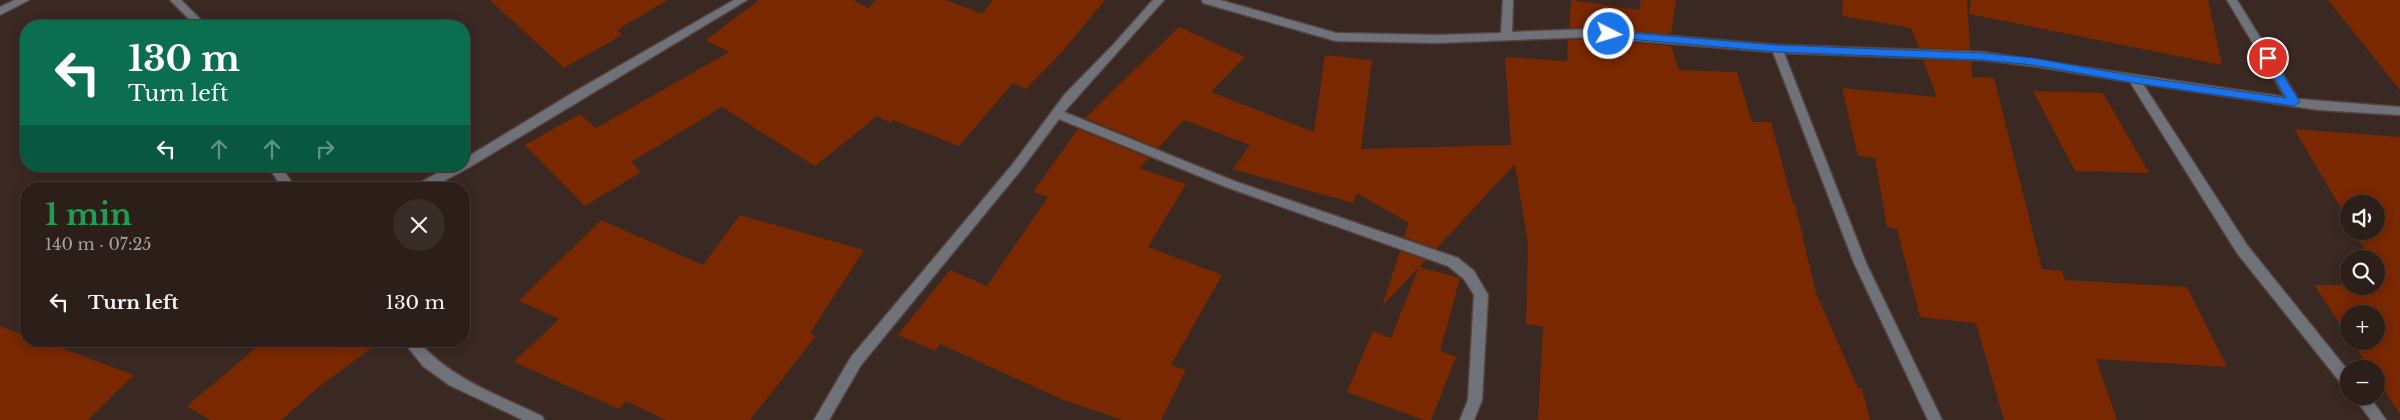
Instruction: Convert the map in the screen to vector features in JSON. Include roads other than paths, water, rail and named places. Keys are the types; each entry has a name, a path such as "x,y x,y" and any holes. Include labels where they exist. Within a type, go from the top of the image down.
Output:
{"street":[{"path":"0,11 24,0"},
{"path":"175,0 196,20"},
{"path":"470,160 742,0"},
{"path":"821,420 856,361 1016,168 1069,96 1117,48 1158,0"},
{"path":"1207,0 1336,37 1438,39 1590,32 1777,48 1982,56 2033,62 2134,79 2294,102 2400,111"},
{"path":"1506,37 1508,0"},
{"path":"2232,0 2294,102"},
{"path":"1777,48 1860,263 1934,420"},
{"path":"2134,79 2242,249 2340,371"},
{"path":"1057,114 1230,184 1454,262 1469,274 1481,295 1475,400 1467,420"},
{"path":"431,182 449,172"},
{"path":"415,347 428,362 454,381 538,420"},
{"path":"2367,405 2379,420"}]}
